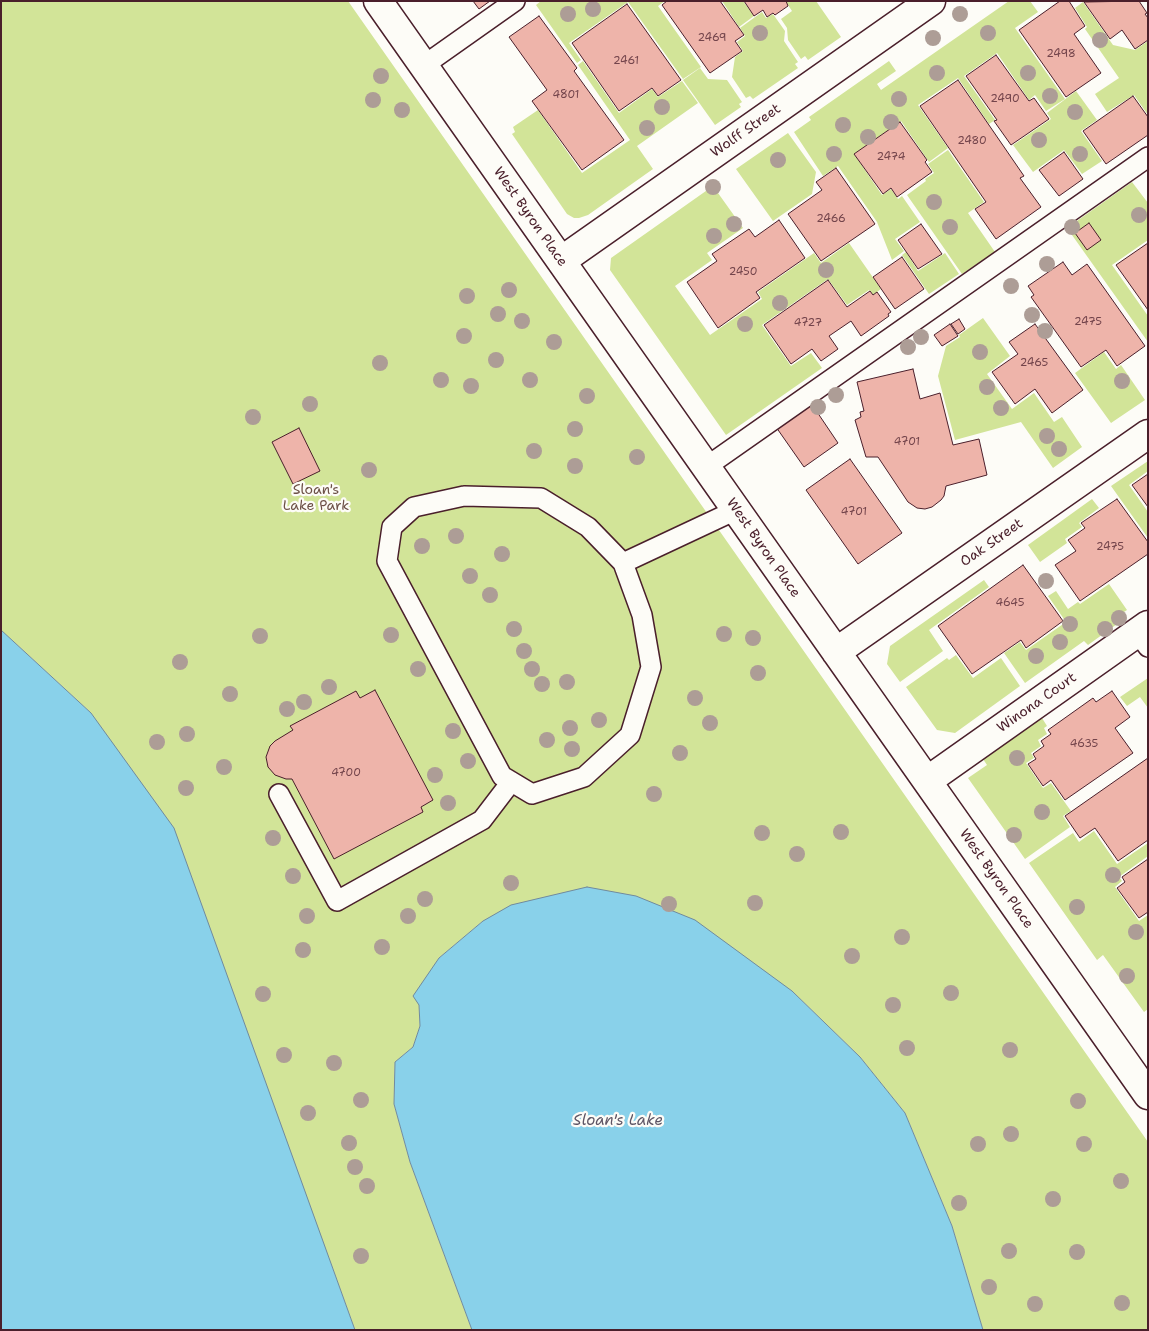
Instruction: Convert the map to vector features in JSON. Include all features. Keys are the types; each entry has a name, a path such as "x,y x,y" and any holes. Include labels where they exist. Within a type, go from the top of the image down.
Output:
{"street":[{"name":"West Byron Place","path":"378,1 1148,1095"},
{"name":"Wolff Street","path":"561,261 931,1"},
{"name":"Oak Street","path":"836,652 1148,434"},
{"name":"Winona Court","path":"926,780 1144,635"}],"lane":[{"path":"423,66 515,1"},
{"path":"706,467 1148,157"},
{"path":"464,496 541,498 588,526 623,563 642,615 651,667 630,734 584,778 532,794 502,776 387,561 392,527 414,507 464,496"},
{"path":"623,563 736,510"},
{"path":"279,794 337,901 482,820 511,782"}],"green space":[{"name":"Sloan's Lake Park","path":"1,1 348,1 1148,1142 1148,1330 983,1330 952,1226 905,1113 860,1057 792,991 483,921 439,958 419,1005 420,1026 413,1047 395,1062 394,1104 410,1162 472,1330 355,1330 332,1267 91,713 1,630"},
{"path":"541,1 665,1 658,6 701,67 683,79 628,2 569,43 581,60 577,63 536,5"},
{"path":"722,1 743,1 754,16 739,27"},
{"path":"816,1 841,37 808,60 805,56 801,59 788,40 787,28 781,19 792,11 786,2"},
{"path":"1009,1 1030,1 1038,12 1015,28 1065,99 1046,111 1035,95 1029,100 997,53 964,76 995,120 989,124 958,78 918,105 948,148 929,162 901,121 854,154 882,195 891,189 898,199 902,196 920,222 895,239 904,251 892,260 877,222 838,166 823,176 794,132 811,120 809,117 889,61 896,71 877,84 881,90"},
{"path":"1083,2 1113,45 1135,50 1148,41 1148,115 1134,95 1107,112 1095,94 1119,78 1085,29 1087,27 1075,8"},
{"path":"762,12 766,18 773,14 785,31 784,41 798,62 795,64 798,68 753,99 750,96 746,98 732,77 735,57 743,51 737,42 745,36 740,28"},
{"path":"583,61 619,113 652,89 658,97 682,81 698,103 637,146 653,169 588,215 574,218 567,214 512,134 515,132 513,127 538,110 582,173 630,140 578,65"},
{"path":"700,68 708,79 727,80 742,102 739,104 741,107 715,125 683,80"},
{"path":"1076,91 1097,120 1081,131 1102,161 1082,174 1064,150 1033,172 1013,145 1051,119 1047,113"},
{"path":"788,133 816,172 812,194 773,221 736,169"},
{"path":"948,150 984,202 968,213 995,252 962,274 907,195 934,173 928,164"},
{"path":"1132,182 1148,203 1148,240 1112,265 1148,316 1148,342 1067,228"},
{"path":"713,186 743,228 707,253 712,260 675,286 710,335 762,299 758,292 814,253 821,263 849,243 881,289 873,295 869,290 847,305 828,279 762,325 791,366 811,353 822,368 726,435 610,270 611,258"},
{"path":"906,252 918,271 945,253 959,274 929,294 902,255"},
{"path":"983,318 1010,356 987,374 1012,409 1034,393 1054,422 1062,417 1082,447 1053,468 1021,422 955,440 938,376 946,346"},
{"path":"1104,352 1116,369 1121,365 1145,400 1111,423 1075,373"},
{"path":"1148,461 1148,471 1129,485 1148,512 1148,538 1111,486"},
{"path":"1092,499 1099,508 1079,523 1082,527 1065,539 1067,543 1040,562 1028,545"},
{"path":"984,580 989,587 929,630 943,651 900,682 887,664 890,646"},
{"path":"1109,584 1127,610 1121,614 1124,619 1088,645 1084,641 1025,683 1004,653 1020,642 1026,650 1066,622 1048,596 1056,591 1068,609 1078,602 1080,604"},
{"path":"956,655 973,678 1001,658 1020,686 955,733 937,730 906,687 947,658 949,660"},
{"path":"1148,678 1148,708 1140,697 1127,706 1120,697"},
{"path":"1042,718 1047,726 1044,728 1047,734 1038,740 1041,746 1031,753 1034,758 1026,763 1043,788 1051,783 1071,811 1063,816 1070,827 1025,859 968,778 987,765 983,759"},
{"path":"1094,831 1117,864 1148,843 1148,856 1119,877 1122,881 1115,887 1139,921 1148,915 1148,1009 1144,1012 1103,955 1097,960 1029,863 1073,833 1079,842"}],"water":[{"path":"1,630 91,713 174,828 355,1330 1,1330"},
{"name":"Sloan's Lake","path":"587,887 636,896 695,920 792,991 860,1057 905,1113 952,1226 983,1330 472,1330 410,1162 394,1104 395,1062 413,1047 420,1026 419,1005 413,996 439,958 483,921 511,905"}],"building":[{"path":"473,1 490,1 479,9"},
{"path":"667,1 720,1 744,35 735,41 742,51 710,73 662,5"},
{"path":"744,1 786,1 788,6 775,15 773,13 767,17 763,10 754,16"},
{"path":"1060,1 1069,1 1085,26 1074,34 1101,73 1066,97 1019,30"},
{"path":"1139,1 1147,13 1145,14 1148,18 1148,40 1135,49 1122,30 1110,39 1084,2"},
{"path":"627,4 681,80 658,96 652,88 619,111 572,43"},
{"path":"539,16 577,68 574,71 624,140 582,170 532,101 547,90 509,37"},
{"path":"996,55 1029,101 1034,98 1049,119 1011,145 994,121 997,120 966,76"},
{"path":"958,80 1024,176 1020,178 1041,207 996,239 975,209 986,202 920,106"},
{"path":"1133,96 1148,117 1148,135 1106,164 1083,131"},
{"path":"900,122 927,160 925,162 932,172 897,197 891,188 883,194 854,154"},
{"path":"1064,152 1083,179 1059,196 1039,170"},
{"path":"836,168 875,224 821,261 788,214 822,190 816,182"},
{"path":"779,220 805,258 756,292 760,298 718,328 687,282 717,261 712,254 749,229 755,237"},
{"path":"1089,223 1101,240 1087,250 1075,233"},
{"path":"921,224 942,254 918,269 898,240"},
{"path":"1148,243 1148,310 1116,265"},
{"path":"902,257 924,289 895,309 873,277"},
{"path":"1063,262 1072,275 1087,264 1145,346 1117,366 1106,350 1081,367 1031,297 1034,295 1028,286"},
{"path":"828,280 847,307 870,291 873,295 877,292 891,312 888,314 889,316 861,336 851,321 829,336 838,349 821,361 812,349 791,364 764,325"},
{"path":"959,319 965,329 958,334 951,324"},
{"path":"950,324 958,336 942,346 934,335"},
{"path":"1035,324 1083,390 1052,413 1035,389 1015,404 992,372 1018,354 1009,342"},
{"path":"913,369 920,399 940,393 953,445 979,439 987,475 946,486 941,500 932,507 925,509 917,508 908,502 878,457 866,457 855,420 861,417 860,412 864,411 857,382"},
{"path":"811,403 838,443 804,467 776,427"},
{"path":"299,428 320,471 293,484 272,442"},
{"path":"850,459 902,533 858,564 806,490"},
{"path":"1148,474 1148,507 1132,485"},
{"path":"1117,499 1148,542 1148,554 1080,601 1055,565 1076,551 1068,540 1085,528 1081,523"},
{"path":"1023,565 1063,621 1026,648 1021,640 972,674 938,626"},
{"path":"375,690 433,800 421,807 423,812 334,859 292,779 275,775 268,767 266,757 270,746 275,741 293,730 290,726 356,691 360,698"},
{"path":"1112,691 1130,717 1115,728 1133,753 1065,800 1051,780 1043,786 1028,764 1036,759 1033,754 1044,746 1041,741 1051,734 1048,730 1093,698 1096,702"},
{"path":"1148,758 1148,840 1118,861 1095,828 1080,838 1065,816"},
{"path":"1148,859 1148,912 1139,918 1117,888 1125,882 1122,877"}]}
